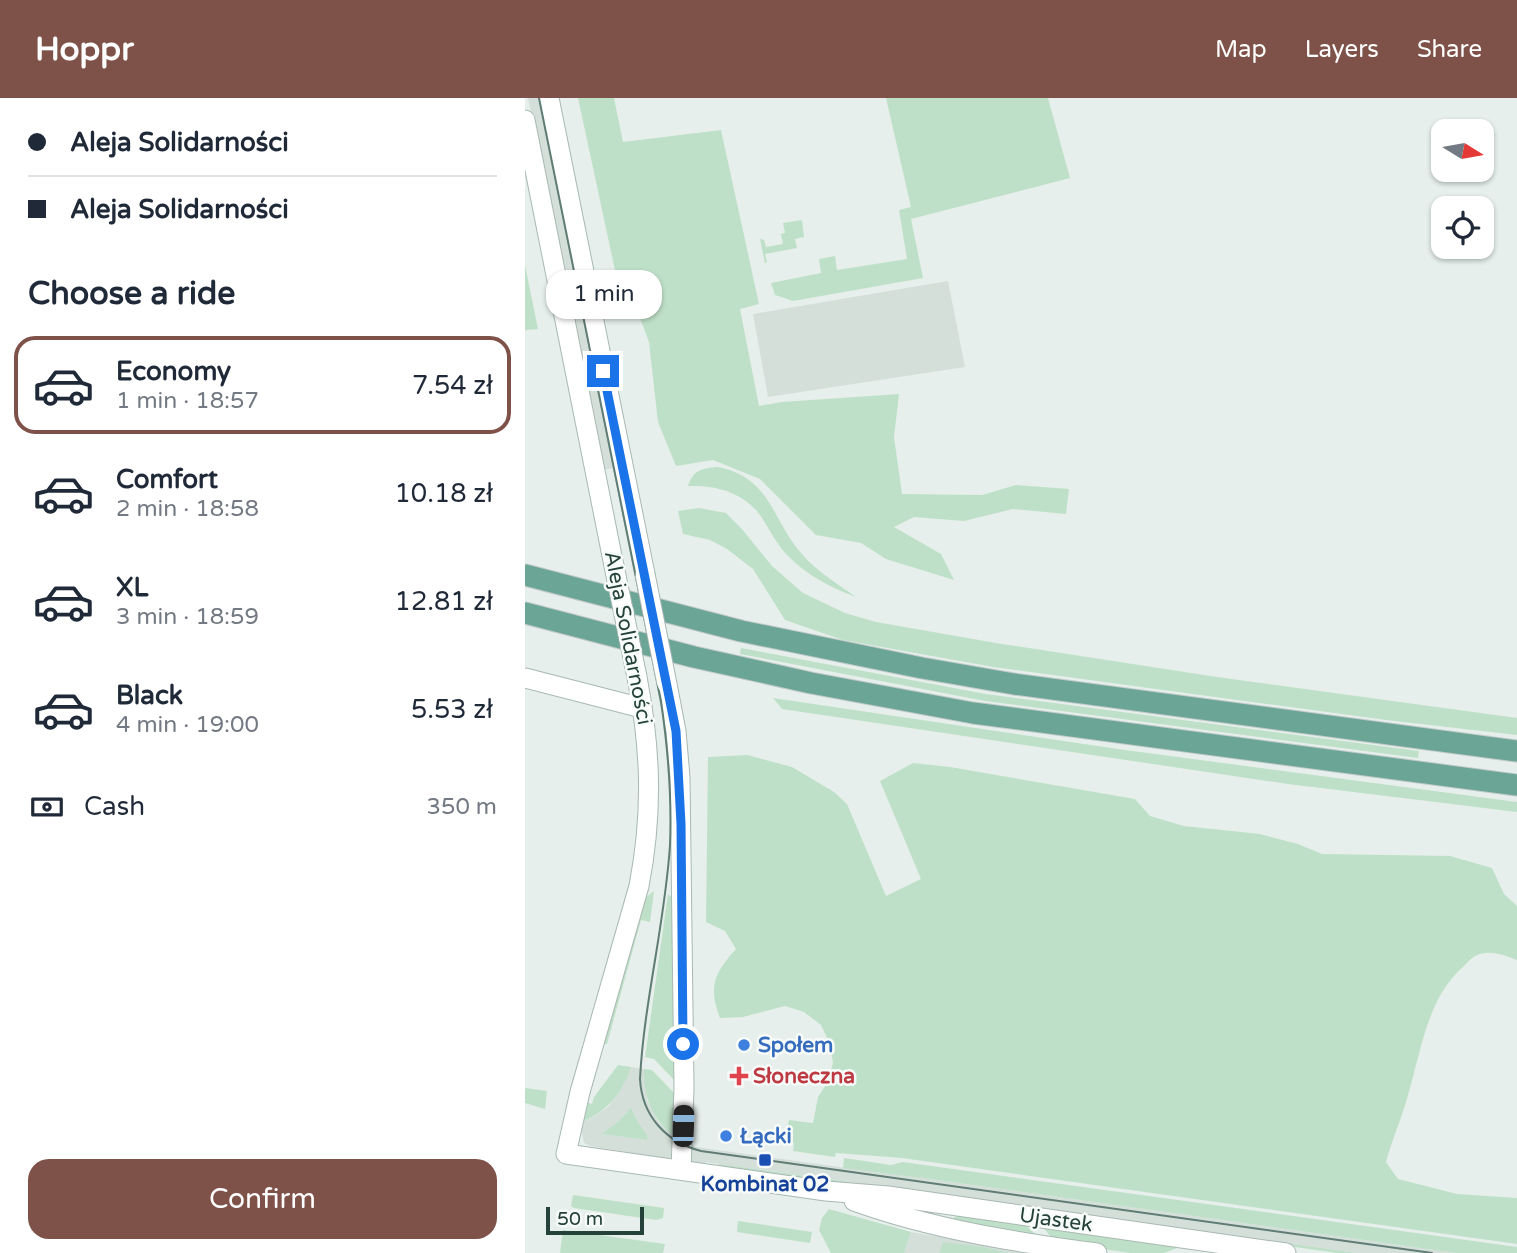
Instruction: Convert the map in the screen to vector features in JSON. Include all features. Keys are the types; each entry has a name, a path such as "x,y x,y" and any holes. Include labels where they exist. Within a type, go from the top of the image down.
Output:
{"main road":[{"path":"525,575 741,631 922,668 1014,684 1517,751"},
{"path":"525,613 694,657 811,683 959,711 1517,785"}],"street":[{"name":"Aleja Solidarności","path":"549,98 676,731 680,777 684,1088 681,1170"},
{"name":"Aleja Solidarności","path":"525,120 637,677 649,769 650,803 646,851 639,886 583,1082 566,1154"},
{"path":"525,678 642,708"},
{"name":"Ujastek","path":"566,1154 826,1191 888,1196 1286,1253"},
{"name":"Ujastek","path":"826,1191 935,1226 1011,1241 1097,1253"}],"shaded area":[{"path":"528,98 542,98 618,467 603,470"},
{"path":"948,281 965,367 768,397 753,314"},
{"path":"631,1067 644,1069 647,1100 658,1121 674,1136 696,1147 919,1178 922,1176 1456,1253 1357,1253 706,1162 705,1165 584,1143 580,1123 609,1106 623,1086","holes":["631,1107 648,1136 647,1140 603,1134"]},
{"path":"911,1232 940,1237 1030,1253 904,1253"}],"green space":[{"path":"578,98 614,98 623,142 721,130 759,304 740,309 759,406 899,394 894,437 902,494 982,495 1016,485 1069,489 1066,514 1013,509 964,521 914,517 894,527 941,554 954,580 886,559 861,543 816,535 760,479 713,460 676,466 658,422 649,342 637,310 616,275"},
{"path":"886,98 1048,98 1070,178 911,219 923,278 793,301 775,295 771,283 821,273 819,259 835,256 837,270 907,259 899,210 911,207"},
{"path":"802,220 804,237 795,239 797,248 765,254 765,263 760,239 764,240 766,247 783,244 783,223"},
{"path":"525,265 538,329 525,330"},
{"path":"718,467 736,472 760,490 791,540 807,560 856,597 820,580 788,556 750,504 717,488 688,486 699,471"},
{"path":"699,508 726,513 772,566 803,593 845,613 876,622 1217,677 1517,718 1517,735 993,667 843,640 785,620 753,569 710,540 683,534 678,511"},
{"path":"741,648 986,694 1419,751 1418,758 985,701 740,654"},
{"path":"773,698 1125,750 1517,802 1517,812 1288,784 782,709"},
{"path":"747,755 792,767 834,792 847,804 886,896 921,879 880,781 913,763 1135,799 1150,816 1184,826 1260,834 1298,844 1322,854 1450,856 1492,868 1504,894 1517,906 1517,960 1491,953 1475,956 1441,994 1427,1026 1406,1104 1386,1162 1398,1179 1457,1194 1517,1198 1517,1244 902,1158 836,1153 835,1157 793,1151 794,1143 784,1142 789,1120 813,1123 818,1097 829,1080 833,1062 829,1042 821,1025 804,1012 785,1006 743,1017 720,1018 714,998 718,973 736,949 725,931 706,922 708,757"},
{"path":"654,891 650,922 641,920 607,1044 604,1044 590,1086 645,898"},
{"path":"668,894 673,898 675,1081 654,1059 645,1057"},
{"path":"618,1065 631,1067 618,1094 598,1114 580,1123 586,1102 592,1104 594,1097"},
{"path":"644,1069 652,1070 675,1094 674,1136 660,1122 650,1106"},
{"path":"525,1088 547,1091 545,1109 525,1103"},
{"path":"631,1107 648,1136 647,1140 602,1134 620,1120"},
{"path":"844,1158 891,1165 903,1162 1517,1247 1517,1253 1456,1253 922,1176 920,1178 843,1168"},
{"path":"719,1164 1357,1253 1338,1253"},
{"path":"573,1195 664,1208 663,1218 656,1220 574,1208 571,1206"},
{"path":"829,1209 911,1232 904,1253 831,1253 819,1230 822,1218"},
{"path":"957,1216 1023,1223 1042,1240 948,1221"},
{"path":"738,1221 812,1232 810,1243 737,1232"},
{"path":"1042,1226 1182,1246 1164,1253 1130,1253 1055,1242"},
{"path":"563,1230 665,1244 663,1253 560,1253"},
{"path":"943,1242 984,1247 1008,1253 939,1253"}],"tram line":[{"path":"539,98 661,701 666,737 670,845 640,1079 645,1105 658,1126 677,1141 701,1151 1432,1253"}],"place":[{"name":"Społem","path":"744,1045"},
{"name":"Słoneczna","path":"739,1076"},
{"name":"Łącki","path":"726,1136"},
{"name":"Kombinat 02","path":"765,1160"}],"route":[{"path":"603,371 676,731 680,777 683,1044"}]}
